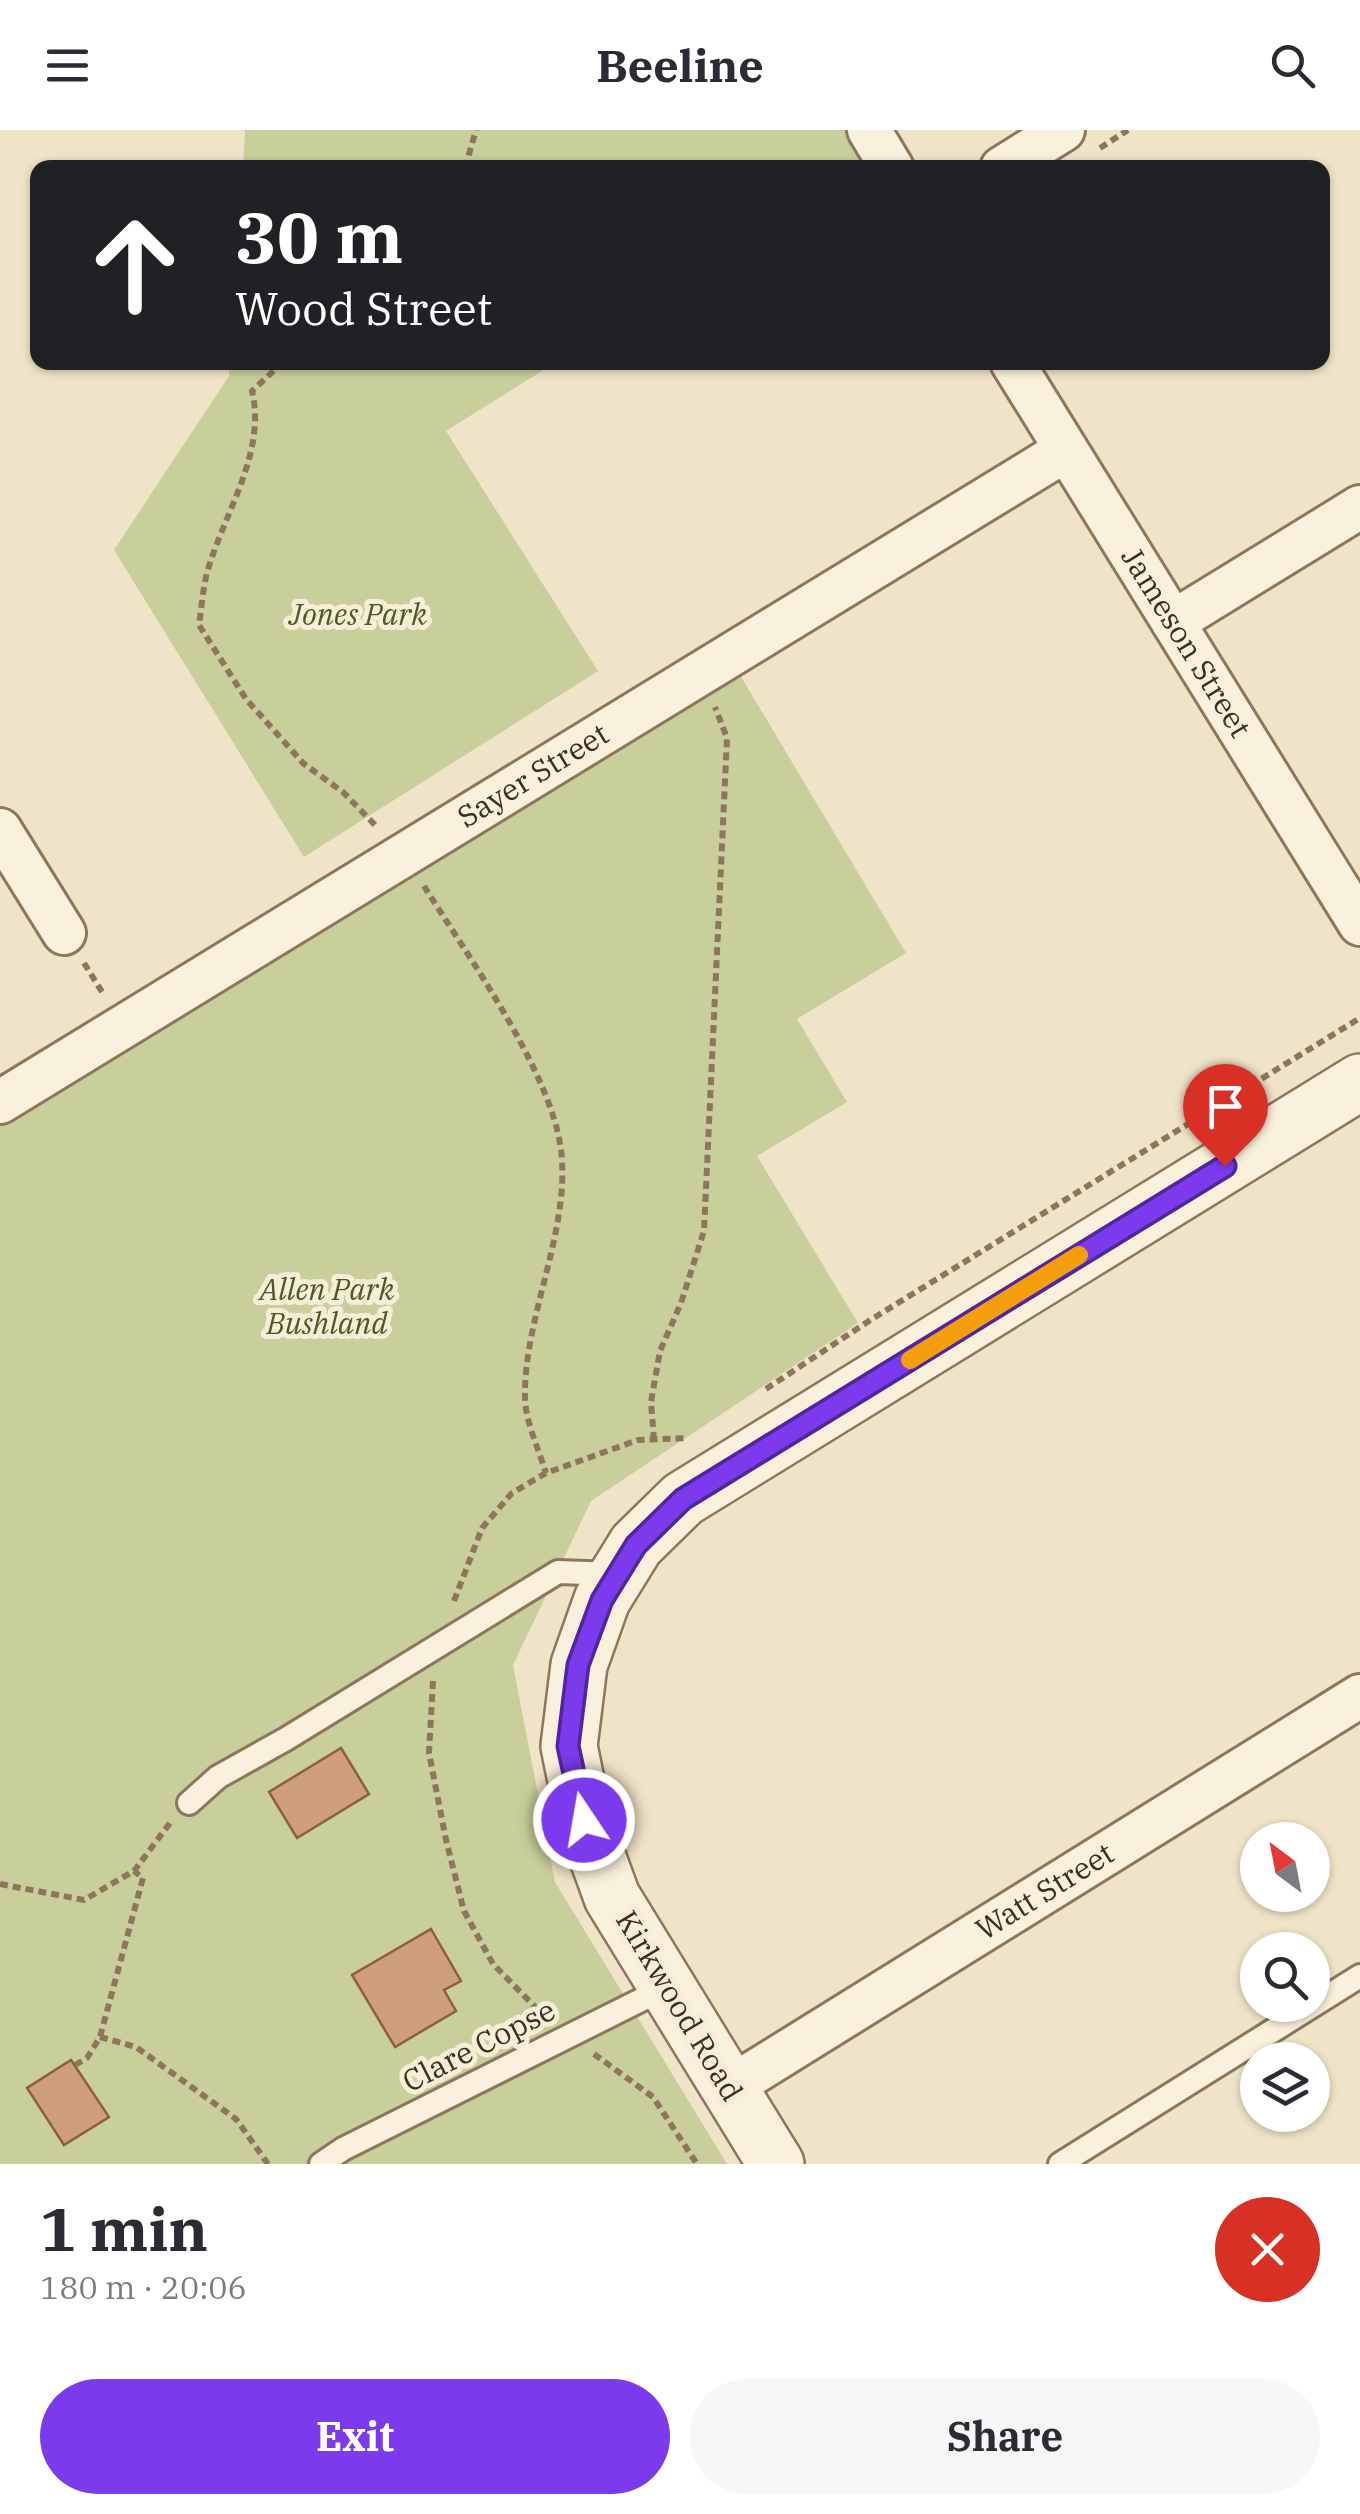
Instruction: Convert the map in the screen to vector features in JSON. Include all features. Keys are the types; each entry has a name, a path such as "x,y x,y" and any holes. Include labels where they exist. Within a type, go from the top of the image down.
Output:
{"street":[{"path":"869,130 887,160"},
{"path":"1015,160 1063,130"},
{"name":"Jameson Street","path":"1017,370 1360,924"},
{"name":"Sayer Street","path":"0,1102 1066,450"},
{"path":"1173,622 1360,506"},
{"path":"0,830 64,933"},
{"name":"Kirkwood Road","path":"776,2164 612,1897 584,1820 568,1746 578,1665 602,1600 636,1545 683,1499 1360,1082"},
{"name":"Watt Street","path":"729,2088 1360,1696"}],"lane":[{"path":"189,1803 218,1777 558,1572 618,1574"},
{"path":"1060,2164 1360,1976"},
{"name":"Clare Copse","path":"322,2164 343,2149 667,1987"}],"path":[{"path":"467,160 476,130"},
{"path":"654,1440 651,1402 660,1351 681,1303 704,1231 727,738 709,692"},
{"path":"64,933 114,1009"},
{"path":"758,1394 872,1319 1360,1018"},
{"path":"692,1438 638,1440 546,1473 512,1493 482,1528 456,1592 433,1671 429,1752 464,1912 493,1964 532,2007 653,2096 696,2164"},
{"path":"0,1884 84,1900 134,1871 159,1835 189,1803"},
{"path":"75,2065 87,2058 100,2037 143,1878 134,1871"},
{"path":"100,2037 136,2047 236,2119 268,2164"}],"green space":[{"path":"245,130 846,130 865,160 243,160"},
{"name":"Jones Park","path":"229,370 544,370 446,431 598,671 304,857 114,550"},
{"name":"Allen Park Bushland","path":"740,675 906,953 797,1019 847,1102 757,1156 858,1323 591,1501 513,1665 555,1882 727,2164 0,2164 0,1126"}],"building":[{"path":"341,1748 369,1794 297,1838 269,1792"},
{"path":"431,1929 461,1981 444,1990 456,2011 395,2047 352,1975"},
{"path":"71,2060 109,2117 64,2145 27,2088"}],"slow traffic":[{"path":"910,1360 1079,1255"}],"route":[{"path":"584,1820 568,1746 578,1665 602,1600 636,1545 683,1499 1225,1166"}]}
